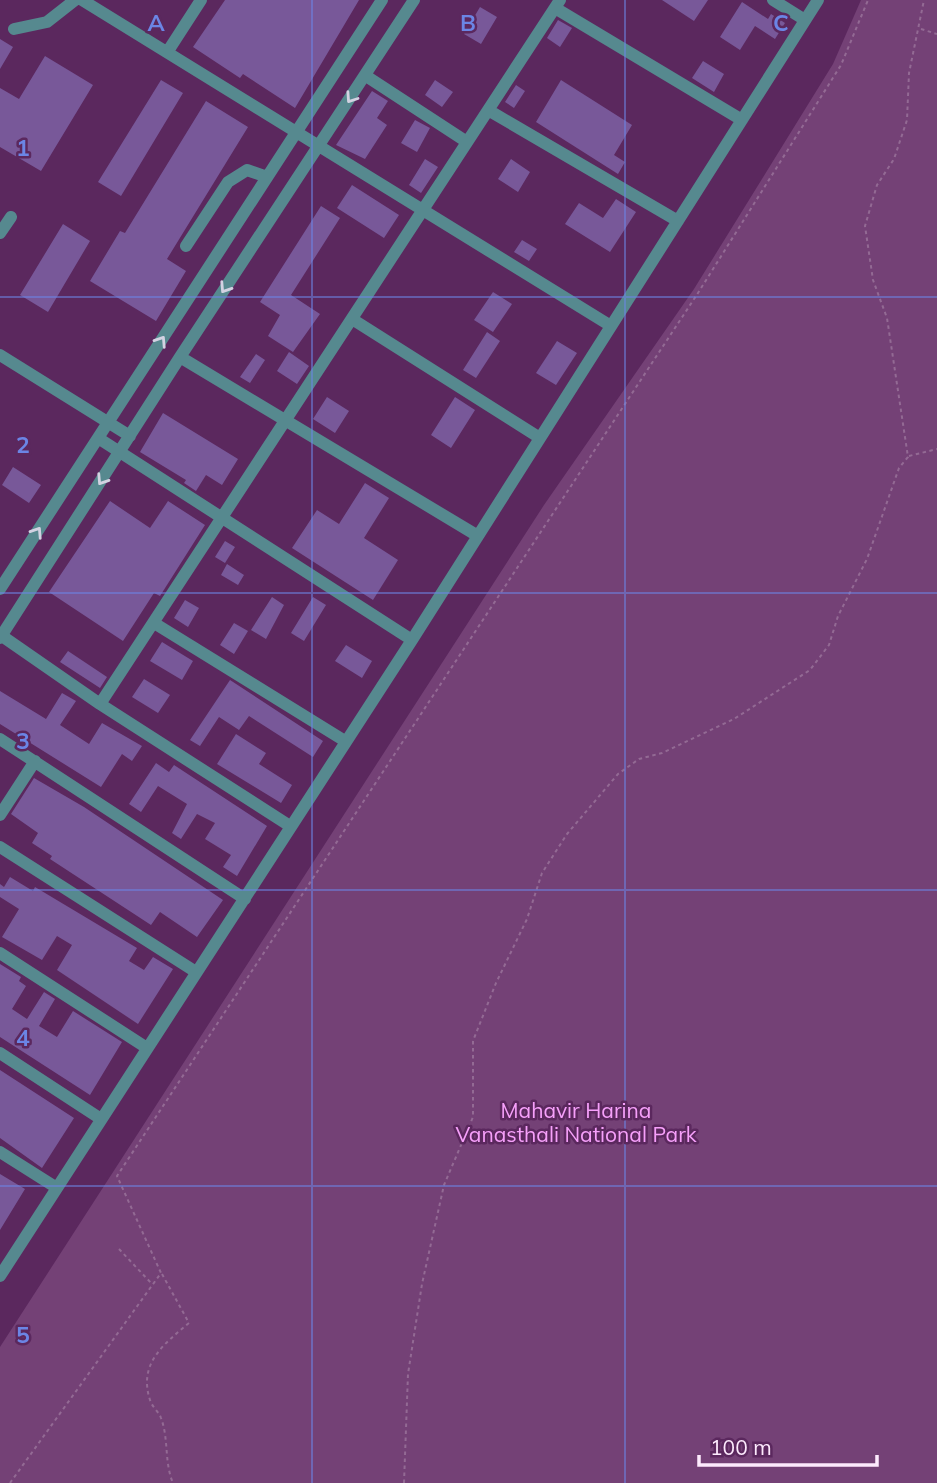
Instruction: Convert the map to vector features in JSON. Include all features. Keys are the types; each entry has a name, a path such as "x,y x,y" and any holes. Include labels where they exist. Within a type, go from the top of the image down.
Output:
{"street":[{"path":"14,29 47,22 75,0"},
{"path":"82,0 169,51 295,133 611,326"},
{"path":"169,51 201,0"},
{"path":"0,589 382,0"},
{"path":"290,826 1,637 180,357 414,0"},
{"path":"773,0 805,20"},
{"path":"0,1276 5,1259 57,1188 245,899 818,0"},
{"path":"100,704 557,4 742,120"},
{"path":"366,76 467,142"},
{"path":"488,110 678,221"},
{"path":"186,246 228,182 247,170 267,177"},
{"path":"0,233 11,217"},
{"path":"352,319 540,438"},
{"path":"0,355 130,436"},
{"path":"180,357 478,536"},
{"path":"98,438 412,640"},
{"path":"0,609 14,616"},
{"path":"154,623 345,741"},
{"path":"0,739 245,899"},
{"path":"0,815 35,761"},
{"path":"0,847 196,972"},
{"path":"0,953 147,1048"},
{"path":"0,1053 101,1119"},
{"path":"0,1152 57,1188"}],"path":[{"path":"173,1483 166,1466 161,1419 150,1401 146,1374 156,1351 189,1323 161,1273 117,1176 698,293 841,65 868,0"},
{"path":"908,457 887,318 873,280 865,226 877,185 894,159 907,120 909,73 924,0"},
{"path":"920,29 937,34"},
{"path":"404,1483 408,1374 422,1284 444,1185 473,1117 473,1041 496,983 527,919 542,873 567,834 618,774 639,759 662,753 734,719 810,670 829,645 838,616 867,559 899,468 908,457 937,449"},
{"path":"119,1250 153,1285"},
{"path":"10,1483 161,1273"}],"green space":[{"name":"Mahavir Harina Vanasthali National Park","path":"861,0 937,0 937,1483 0,1483 0,1347 544,505 694,289 833,64"}],"building":[{"path":"225,0 359,0 295,108 243,74 240,78 193,47"},
{"path":"662,0 708,0 694,21"},
{"path":"742,2 768,19 771,14 785,23 775,39 755,26 740,50 720,37"},
{"path":"480,7 497,17 481,44 464,34"},
{"path":"558,20 572,28 560,47 547,38"},
{"path":"0,39 13,47 0,69"},
{"path":"45,56 93,85 41,171 0,147 0,88 19,99"},
{"path":"703,61 724,74 714,92 692,78"},
{"path":"161,80 183,93 121,196 98,182"},
{"path":"435,80 453,92 442,107 425,95"},
{"path":"561,80 632,125 614,155 625,162 618,174 536,122"},
{"path":"516,85 525,91 514,108 505,102"},
{"path":"372,91 388,101 377,118 387,125 365,159 336,145"},
{"path":"206,101 248,127 167,259 186,271 156,321 90,281 120,231 125,233"},
{"path":"415,120 430,128 417,152 401,143"},
{"path":"425,159 438,167 421,193 409,185"},
{"path":"511,159 530,172 518,192 498,179"},
{"path":"352,185 399,215 384,238 337,208"},
{"path":"616,199 636,212 610,252 565,224 579,203 603,218"},
{"path":"321,206 340,218 291,295 320,314 293,352 268,336 280,315 260,302"},
{"path":"63,224 90,241 48,312 20,295"},
{"path":"522,240 537,249 529,261 514,252"},
{"path":"493,292 512,304 493,332 474,320"},
{"path":"487,332 500,341 476,378 463,370"},
{"path":"557,341 577,353 556,385 536,373"},
{"path":"289,352 309,366 297,384 277,371"},
{"path":"256,354 265,360 250,383 240,377"},
{"path":"327,397 349,411 335,433 313,419"},
{"path":"455,397 475,410 451,448 431,435"},
{"path":"163,413 238,459 222,485 206,475 196,491 184,483 186,480 140,452"},
{"path":"13,467 41,485 29,503 2,485"},
{"path":"365,483 389,498 364,538 398,560 373,600 292,548 317,510 339,524"},
{"path":"110,501 150,528 168,501 205,525 160,596 154,593 123,641 49,592"},
{"path":"225,541 235,547 225,563 215,557"},
{"path":"227,564 244,575 238,585 221,575"},
{"path":"272,597 284,605 266,639 251,630"},
{"path":"313,597 326,605 304,641 291,633"},
{"path":"185,600 199,608 188,627 174,618"},
{"path":"234,623 248,631 234,654 220,645"},
{"path":"162,642 193,661 182,680 150,661"},
{"path":"346,645 372,661 362,678 335,661"},
{"path":"68,651 107,677 100,688 60,662"},
{"path":"144,679 170,695 158,713 132,697"},
{"path":"230,680 323,741 313,757 249,716 239,730 219,717 200,746 190,740"},
{"path":"0,691 46,719 62,693 76,701 60,725 89,744 102,723 142,746 132,761 122,754 101,787 0,724"},
{"path":"236,734 266,753 259,764 292,785 281,803 217,764"},
{"path":"156,763 169,772 174,765 267,826 237,876 223,867 231,855 205,839 215,823 197,814 181,839 172,833 187,804 158,786 141,812 129,804"},
{"path":"34,778 84,807 223,900 197,937 160,912 151,925 50,859 52,856 32,843 38,833 11,814"},
{"path":"10,877 33,891 35,887 137,948 129,961 144,970 153,957 173,969 138,1024 57,970 72,945 57,936 42,960 2,937 19,909 0,897 0,884 4,887"},
{"path":"0,964 21,977 19,981 26,986 12,1009 27,1019 44,992 55,999 39,1026 57,1037 73,1011 122,1042 90,1095 0,1037"},
{"path":"0,1070 74,1118 42,1168 0,1138"},
{"path":"0,1174 25,1189 0,1230"}]}
